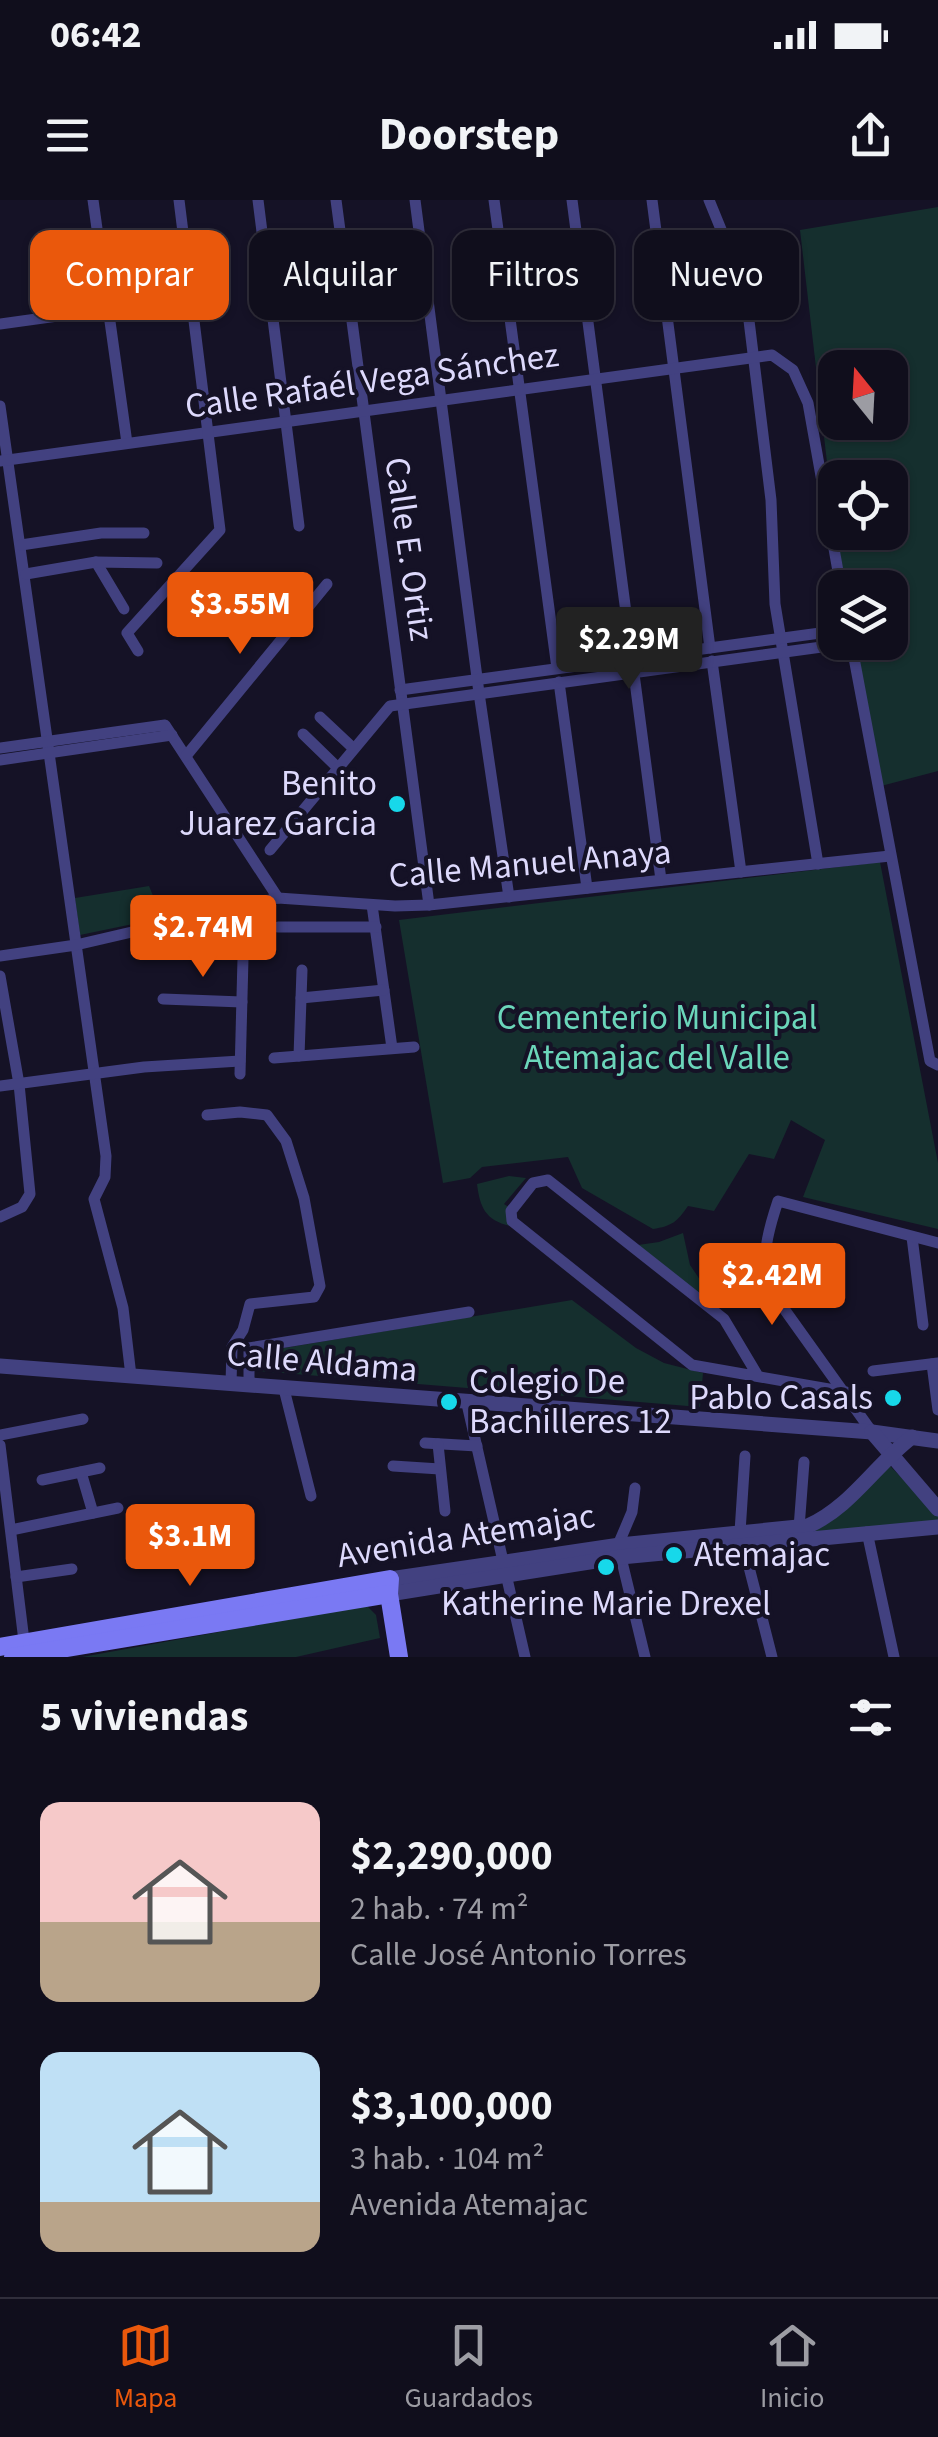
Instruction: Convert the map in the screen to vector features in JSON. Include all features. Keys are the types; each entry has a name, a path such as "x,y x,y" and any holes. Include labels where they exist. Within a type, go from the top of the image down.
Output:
{"main road":[{"name":"Avenida Atemajac","path":"0,1647 21,1651 65,1647 389,1587"},
{"path":"389,1587 399,1657"}],"street":[{"path":"93,200 97,230"},
{"path":"138,651 127,633 220,530 179,200"},
{"path":"258,200 299,526"},
{"name":"Calle E. Ortiz","path":"336,200 429,905"},
{"path":"415,200 509,896"},
{"path":"494,200 587,888"},
{"path":"572,200 662,880"},
{"path":"652,200 741,872"},
{"path":"709,200 745,288 770,500 771,571 818,864"},
{"path":"0,324 30,320"},
{"path":"110,320 127,444"},
{"path":"751,355 772,354 780,358 804,389 838,570"},
{"name":"Calle Rafaél Vega Sánchez","path":"4,461 751,355"},
{"path":"0,406 4,461 26,574 106,1156 105,1176 94,1199 123,1308 131,1376"},
{"path":"21,544 144,533"},
{"path":"26,574 96,562 157,563"},
{"path":"96,562 124,609"},
{"path":"186,756 327,584"},
{"path":"781,645 818,635"},
{"path":"270,850 353,748 401,697 781,645 818,644"},
{"path":"854,660 934,1063"},
{"path":"320,717 353,748"},
{"path":"0,748 48,747 168,730 278,898"},
{"path":"304,734 337,767"},
{"path":"0,760 48,747"},
{"name":"Calle Manuel Anaya","path":"0,956 76,945 278,898 429,905 890,856"},
{"path":"372,905 392,1048"},
{"path":"278,927 376,927"},
{"path":"0,1086 94,1074 240,1068 243,958"},
{"path":"300,1056 302,970"},
{"path":"0,976 19,1084 30,1194 22,1206 0,1218"},
{"path":"301,998 384,990"},
{"path":"163,999 242,1002"},
{"path":"274,1058 414,1046"},
{"path":"206,1115 267,1115 286,1141 304,1198 320,1286 314,1297 250,1304 243,1330 232,1347 231,1384"},
{"path":"758,1376 724,1319 548,1180 533,1184 510,1211 512,1222 692,1365 846,1392"},
{"path":"938,1242 778,1201 766,1243 767,1279 780,1304 872,1432 938,1509"},
{"path":"912,1237 923,1325"},
{"path":"249,1386 249,1348 469,1312"},
{"path":"873,1372 935,1363 938,1410"},
{"name":"Calle Aldama","path":"0,1366 872,1432 938,1441"},
{"path":"284,1389 312,1496"},
{"path":"467,1404 525,1657"},
{"path":"0,1435 83,1419"},
{"name":"Avenida Atemajac","path":"742,1539 799,1528 833,1513 889,1454 912,1437"},
{"path":"445,1512 440,1469 432,1444 477,1446"},
{"path":"0,1445 21,1651"},
{"path":"745,1456 742,1539 772,1657"},
{"path":"799,1528 804,1462"},
{"path":"393,1466 440,1469"},
{"path":"42,1480 100,1468"},
{"path":"81,1472 93,1514"},
{"path":"635,1488 619,1551 645,1657"},
{"path":"10,1530 118,1508"},
{"name":"Avenida Atemajac","path":"389,1587 619,1551 938,1526"},
{"path":"867,1532 894,1657"},
{"path":"16,1577 72,1569"}],"green space":[{"path":"938,207 938,771 881,786 858,660 908,660 908,570 842,570 838,550 908,550 908,460 827,460 824,440 908,440 908,350 818,350 818,385 800,230"},
{"name":"Cementerio Municipal Atemajac del Valle","path":"880,862 938,1163 938,1229 803,1197 825,1140 791,1120 774,1159 749,1154 714,1211 688,1206 674,1222 653,1229 582,1188 568,1157 482,1167 470,1178 443,1183 399,920"},
{"path":"149,886 162,918 80,935 75,898"},
{"path":"509,1176 526,1178 504,1204 510,1208 510,1226 485,1211 477,1184"},
{"path":"683,1233 690,1265 713,1299 709,1304 638,1245"},
{"path":"572,1300 636,1348 664,1363 703,1373 700,1407 258,1371 254,1353"},
{"path":"887,1463 938,1514 938,1525 751,1536 826,1523"},
{"path":"366,1605 376,1615 380,1638 296,1657 82,1657"}],"place":[{"name":"Benito Juarez Garcia","path":"397,804"},
{"name":"Pablo Casals","path":"893,1398"},
{"name":"Colegio De Bachilleres 12","path":"449,1402"},
{"name":"Atemajac","path":"674,1555"},
{"name":"Katherine Marie Drexel","path":"606,1567"}]}
